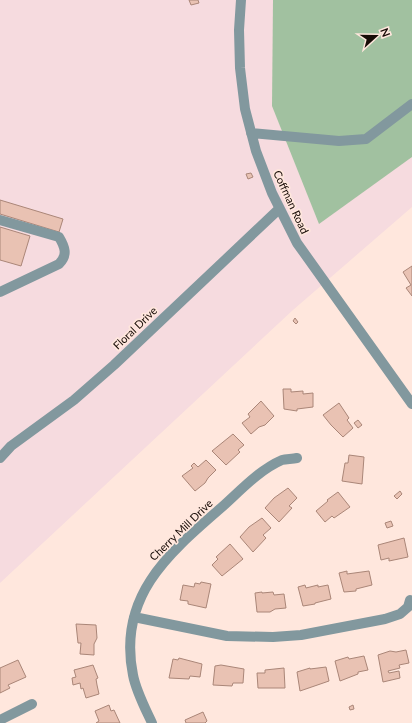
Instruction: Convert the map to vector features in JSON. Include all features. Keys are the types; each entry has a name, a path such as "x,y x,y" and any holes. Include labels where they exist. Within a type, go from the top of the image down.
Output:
{"street":[{"name":"Coffman Road","path":"241,0 239,30 240,68 245,109 256,151 279,209 297,243 412,404"},
{"path":"251,133 339,142 366,139 412,104"},
{"name":"Floral Drive","path":"0,458 11,446 74,400 114,365 279,209"},
{"path":"0,220 59,237 66,252 64,259 59,264 0,292"},
{"name":"Cherry Mill Drive","path":"152,723 133,676 130,656 134,617 143,593 156,570 186,538 254,478 282,460 297,458"},
{"path":"134,617 227,636 273,637 301,635 385,619 400,614 408,607 410,600"},
{"path":"0,720 32,704"}],"shaded area":[{"path":"0,0 412,0 412,207 293,310 0,583"}],"green space":[{"path":"273,0 412,0 412,157 319,224 272,106"}],"building":[{"path":"189,0 198,0 199,3 191,5"},
{"path":"251,173 253,177 248,179 246,174"},
{"path":"0,200 63,219 59,232 0,214"},
{"path":"0,227 30,236 21,266 0,260"},
{"path":"412,266 412,296 406,288 411,285 403,272"},
{"path":"144,317 148,322 146,324 141,319"},
{"path":"295,318 298,322 296,324 293,321"},
{"path":"283,389 291,389 291,392 303,391 303,394 313,393 313,407 297,409 297,411 284,409"},
{"path":"261,401 274,416 265,425 259,427 251,434 242,423 250,417 248,414"},
{"path":"339,403 349,418 347,420 353,428 343,437 323,415"},
{"path":"358,420 362,425 358,428 354,423"},
{"path":"233,434 244,445 238,450 240,452 226,465 212,451"},
{"path":"349,455 364,457 362,484 342,481 345,463 348,463"},
{"path":"206,460 216,470 205,483 195,491 182,476 193,468 191,466 194,463 198,467"},
{"path":"288,488 297,498 289,506 292,508 279,522 265,508 274,498"},
{"path":"400,491 402,494 397,499 394,496"},
{"path":"338,492 350,507 334,518 332,516 325,522 316,511"},
{"path":"262,518 271,528 263,535 266,538 253,552 240,537 249,527"},
{"path":"391,521 393,526 387,528 385,523"},
{"path":"404,538 408,557 389,561 389,558 381,560 378,545"},
{"path":"230,544 243,559 222,576 212,565 218,559 216,557"},
{"path":"347,571 347,574 369,571 372,585 356,589 356,591 344,592 339,573"},
{"path":"201,582 211,584 206,608 188,604 188,601 180,600 183,585 194,587 195,583 200,584"},
{"path":"305,585 306,588 318,585 318,587 328,585 331,599 303,606 298,587"},
{"path":"273,592 274,595 284,594 286,608 275,609 270,612 257,612 255,593"},
{"path":"76,624 96,625 97,638 94,644 94,655 80,654 81,643 78,643"},
{"path":"406,650 409,663 399,665 400,668 388,671 389,673 399,671 400,678 383,682 378,655 390,651 396,652"},
{"path":"364,656 368,670 358,672 358,674 340,681 335,661 348,657 349,659"},
{"path":"179,658 202,664 200,677 190,676 189,679 169,678 173,659 178,660"},
{"path":"18,660 26,677 8,685 10,688 0,693 0,668"},
{"path":"93,665 98,678 96,679 99,694 86,698 83,688 81,689 80,683 73,685 72,678 76,677 74,670"},
{"path":"221,665 244,669 243,683 233,683 232,686 213,685 215,666"},
{"path":"326,667 329,681 300,691 297,672 310,668"},
{"path":"284,668 285,688 258,688 257,673 265,673 265,670"},
{"path":"109,705 111,711 114,710 120,723 96,723 99,721 95,711"},
{"path":"353,705 354,709 350,710 349,707"},
{"path":"203,712 207,721 205,723 186,723 185,720"}]}
